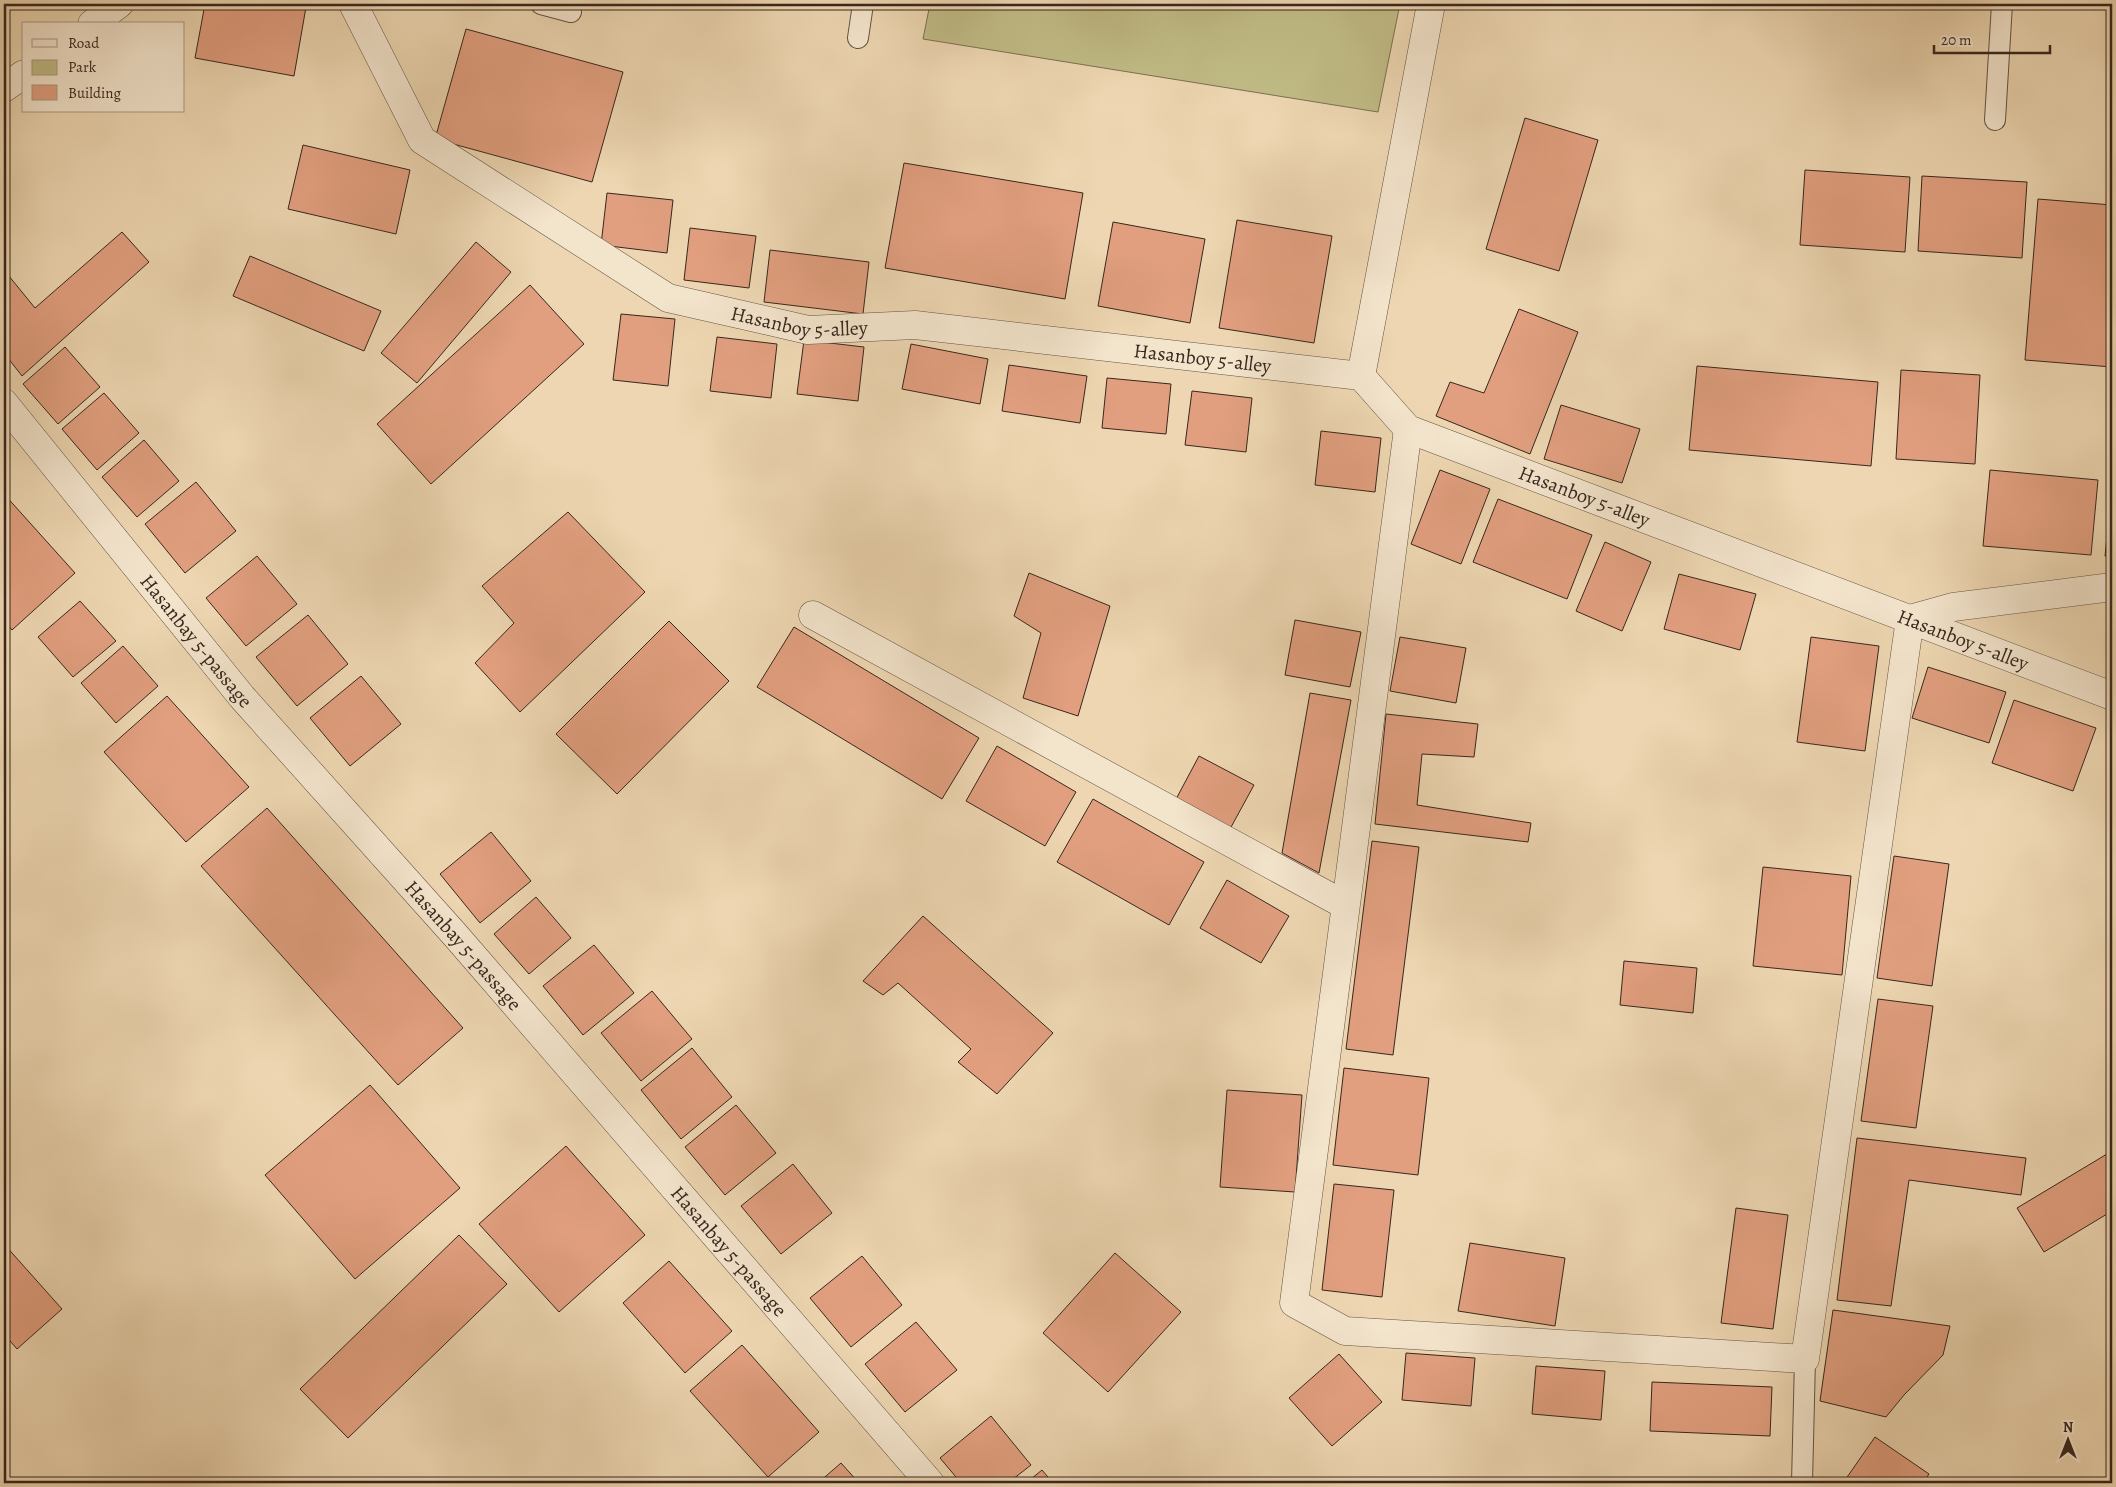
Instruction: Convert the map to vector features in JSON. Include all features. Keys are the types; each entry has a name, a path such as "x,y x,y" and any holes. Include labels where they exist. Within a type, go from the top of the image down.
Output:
{"street":[{"path":"95,22 119,4"},
{"name":"Hasanboy 5-alley","path":"353,4 422,140 668,298 808,330 915,325 1361,376 1408,429 1910,620 2112,693"},
{"path":"1361,376 1431,4"},
{"path":"4,88 22,75"},
{"name":"Hasanbay 5-passage","path":"4,403 242,697 456,936 930,1483"},
{"path":"1408,429 1294,1303 1345,1331 1805,1359 1910,620 1953,607 2112,587"},
{"path":"813,615 1345,905"}],"lane":[{"path":"542,4 571,12"},
{"path":"858,38 862,4"},
{"path":"1995,120 2002,4"},
{"path":"1802,1483 1805,1359"}],"green space":[{"path":"930,4 1400,4 1378,112 923,39"}],"building":[{"path":"205,4 288,4 306,7 294,76 195,58"},
{"path":"466,29 623,72 592,182 435,139"},
{"path":"1525,118 1598,140 1559,271 1486,249"},
{"path":"303,145 410,170 396,234 288,209"},
{"path":"904,163 1083,193 1065,299 885,268"},
{"path":"1805,170 1910,177 1905,252 1800,245"},
{"path":"1922,176 2027,182 2022,258 1918,251"},
{"path":"607,193 673,200 667,253 601,245"},
{"path":"2038,199 2112,205 2112,367 2025,360"},
{"path":"1237,220 1332,236 1314,343 1219,328"},
{"path":"1113,222 1205,239 1190,323 1098,306"},
{"path":"690,228 756,236 749,288 684,280"},
{"path":"122,232 149,262 22,376 4,353 4,270 35,308"},
{"path":"476,242 511,272 417,383 381,353"},
{"path":"770,250 869,262 863,314 764,302"},
{"path":"250,256 381,311 364,351 233,296"},
{"path":"530,285 584,344 431,484 377,424"},
{"path":"1519,309 1578,332 1530,454 1436,416 1450,382 1484,393"},
{"path":"621,314 675,319 668,386 613,380"},
{"path":"717,337 777,344 771,398 710,391"},
{"path":"804,340 864,347 858,401 797,394"},
{"path":"911,344 988,359 980,404 902,389"},
{"path":"65,347 100,387 58,424 23,384"},
{"path":"1009,365 1087,376 1080,423 1002,411"},
{"path":"1697,366 1878,382 1871,466 1689,450"},
{"path":"1901,370 1980,375 1975,464 1896,459"},
{"path":"1107,378 1171,384 1166,434 1102,428"},
{"path":"1192,391 1252,398 1246,452 1185,445"},
{"path":"104,393 139,433 97,470 62,429"},
{"path":"1561,405 1640,429 1622,483 1544,459"},
{"path":"1321,431 1381,438 1375,492 1315,485"},
{"path":"144,440 179,481 137,517 102,477"},
{"path":"1440,470 1490,489 1461,564 1411,544"},
{"path":"1990,470 2098,480 2091,555 1983,546"},
{"path":"196,482 236,531 185,573 145,524"},
{"path":"2112,484 2112,557 2105,556"},
{"path":"4,494 75,573 12,630 4,621"},
{"path":"1498,499 1592,535 1567,599 1473,562"},
{"path":"568,512 645,592 520,712 475,663 514,623 482,586"},
{"path":"1605,542 1651,562 1622,631 1576,611"},
{"path":"257,556 297,604 246,646 206,598"},
{"path":"1029,573 1110,606 1078,716 1023,698 1041,633 1014,616"},
{"path":"1679,574 1756,594 1740,650 1664,629"},
{"path":"80,601 116,641 73,677 38,637"},
{"path":"308,615 348,664 297,706 256,657"},
{"path":"1295,620 1361,632 1350,687 1285,675"},
{"path":"669,621 729,681 617,794 556,734"},
{"path":"794,627 979,738 942,799 757,687"},
{"path":"1400,637 1466,648 1456,703 1390,691"},
{"path":"1811,637 1879,646 1865,751 1797,742"},
{"path":"123,646 158,686 116,723 81,683"},
{"path":"1928,667 2006,692 1989,743 1912,718"},
{"path":"361,676 401,724 350,766 310,718"},
{"path":"1310,693 1351,700 1319,873 1282,853"},
{"path":"167,696 249,787 186,842 104,752"},
{"path":"2014,700 2096,728 2073,791 1992,763"},
{"path":"1386,714 1478,724 1474,757 1422,754 1417,805 1531,823 1528,842 1375,824"},
{"path":"997,746 1076,792 1045,846 966,801"},
{"path":"1199,756 1254,785 1230,829 1175,801"},
{"path":"1093,799 1204,862 1169,925 1057,862"},
{"path":"267,808 463,1028 398,1085 201,866"},
{"path":"491,832 531,881 480,923 440,874"},
{"path":"1372,841 1419,847 1393,1055 1346,1049"},
{"path":"1894,856 1949,864 1932,986 1877,978"},
{"path":"1763,867 1851,876 1842,975 1753,966"},
{"path":"1227,880 1289,916 1261,963 1200,928"},
{"path":"536,897 571,938 529,974 494,934"},
{"path":"923,916 1053,1033 997,1094 958,1062 971,1049 898,983 883,995 863,981"},
{"path":"594,945 634,993 583,1035 543,986"},
{"path":"1624,961 1697,968 1693,1013 1620,1005"},
{"path":"652,991 692,1039 641,1081 601,1033"},
{"path":"1878,999 1933,1006 1916,1128 1861,1121"},
{"path":"692,1048 732,1097 681,1139 641,1090"},
{"path":"1344,1068 1429,1078 1418,1175 1333,1165"},
{"path":"370,1085 460,1188 355,1279 265,1175"},
{"path":"1227,1090 1302,1095 1295,1192 1220,1187"},
{"path":"736,1105 776,1153 725,1195 685,1147"},
{"path":"1857,1138 2026,1158 2021,1195 1909,1180 1891,1306 1837,1300"},
{"path":"566,1146 645,1235 559,1312 479,1224"},
{"path":"2112,1151 2112,1211 2044,1252 2017,1208"},
{"path":"793,1164 832,1213 781,1254 741,1206"},
{"path":"1334,1184 1394,1190 1382,1297 1322,1290"},
{"path":"1736,1208 1788,1215 1773,1329 1721,1323"},
{"path":"459,1235 507,1284 348,1438 300,1389"},
{"path":"1470,1243 1565,1258 1555,1326 1458,1311"},
{"path":"4,1244 62,1309 17,1349 4,1334"},
{"path":"1115,1253 1181,1312 1108,1392 1043,1333"},
{"path":"862,1256 902,1305 851,1347 810,1298"},
{"path":"669,1261 732,1331 685,1373 623,1303"},
{"path":"1833,1310 1950,1326 1943,1355 1904,1395 1886,1417 1820,1401"},
{"path":"916,1322 957,1370 905,1412 865,1364"},
{"path":"742,1345 819,1432 768,1477 690,1391"},
{"path":"1406,1353 1475,1358 1471,1406 1402,1400"},
{"path":"1339,1354 1382,1402 1332,1446 1289,1398"},
{"path":"1536,1366 1605,1371 1601,1420 1532,1414"},
{"path":"1652,1382 1772,1387 1770,1436 1650,1431"},
{"path":"991,1416 1031,1465 1008,1483 961,1483 940,1458"},
{"path":"1875,1437 1929,1474 1923,1483 1843,1483"},
{"path":"841,1463 859,1483 818,1483"},
{"path":"1042,1470 1053,1483 1026,1483"}]}
